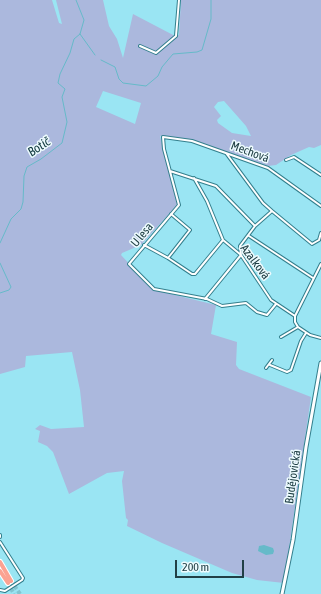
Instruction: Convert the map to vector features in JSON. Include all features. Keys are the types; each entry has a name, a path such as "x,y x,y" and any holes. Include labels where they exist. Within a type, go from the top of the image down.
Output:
{"highway":[{"path":"0,562 10,582 0,571"}],"main road":[{"name":"Budějovická","path":"282,594 293,540 306,447 321,363"}],"street":[{"path":"140,46 156,53 176,36 179,0"},
{"name":"Mechová","path":"163,137 192,141 273,170 321,206"},
{"name":"U lesa","path":"163,137 164,149 180,205 129,264 154,289 205,299"},
{"path":"225,152 264,203 272,211 312,244 320,241 321,233"},
{"path":"286,160 294,157 321,175"},
{"path":"170,171 216,186 256,226"},
{"name":"Azalková","path":"194,178 207,201 224,240 241,255 271,300 295,316"},
{"path":"272,211 256,226 240,246 241,255 205,299 222,306 246,304 257,312 267,315 276,304"},
{"path":"168,258 190,230 171,214"},
{"path":"248,236 313,278"},
{"path":"144,245 168,258 192,274 195,274 224,240"},
{"path":"321,264 295,316 295,322 298,327 306,333 321,338"},
{"path":"281,337 298,327"},
{"path":"270,365 286,372 291,370 301,342 306,333"},
{"path":"266,368 270,365 272,360"},
{"path":"0,542 23,576 22,580 5,591 0,590"}],"shaded area":[{"path":"0,0 52,0 59,23 62,24 56,0 103,0 109,26 117,39 123,58 133,14 175,36 179,35 181,0 321,0 321,145 314,148 309,147 291,155 276,165 268,166 192,140 160,136 178,204 141,245 122,253 121,255 154,290 216,305 211,334 237,342 236,365 239,369 311,397 284,583 257,580 232,573 162,543 127,526 128,520 126,518 122,481 124,471 107,473 69,494 53,452 47,446 38,442 40,431 35,429 40,425 51,429 84,427 80,390 72,352 26,356 25,367 0,374","holes":["103,91 141,103 135,124 96,107","224,101 246,126 251,136 232,133 218,123 217,120 221,116 214,107 218,102"]},
{"path":"264,545 273,548 273,554 266,555 258,551 259,546"}],"waterway":[{"name":"Botič","path":"0,243 11,219 21,209 23,202 24,176 27,167 41,159 62,143 67,122 62,97 65,89 58,83 74,39 80,34 84,20 76,0"},
{"path":"101,60 115,67 119,79 123,83 146,86 158,76 162,67 173,54 197,52 202,50 211,19 211,0"},
{"path":"80,34 95,55"},
{"name":"Botič","path":"0,263 11,287 9,290 0,293"}],"tunnel":[{"path":"11,581 20,594"},
{"path":"8,583 14,594"}]}
